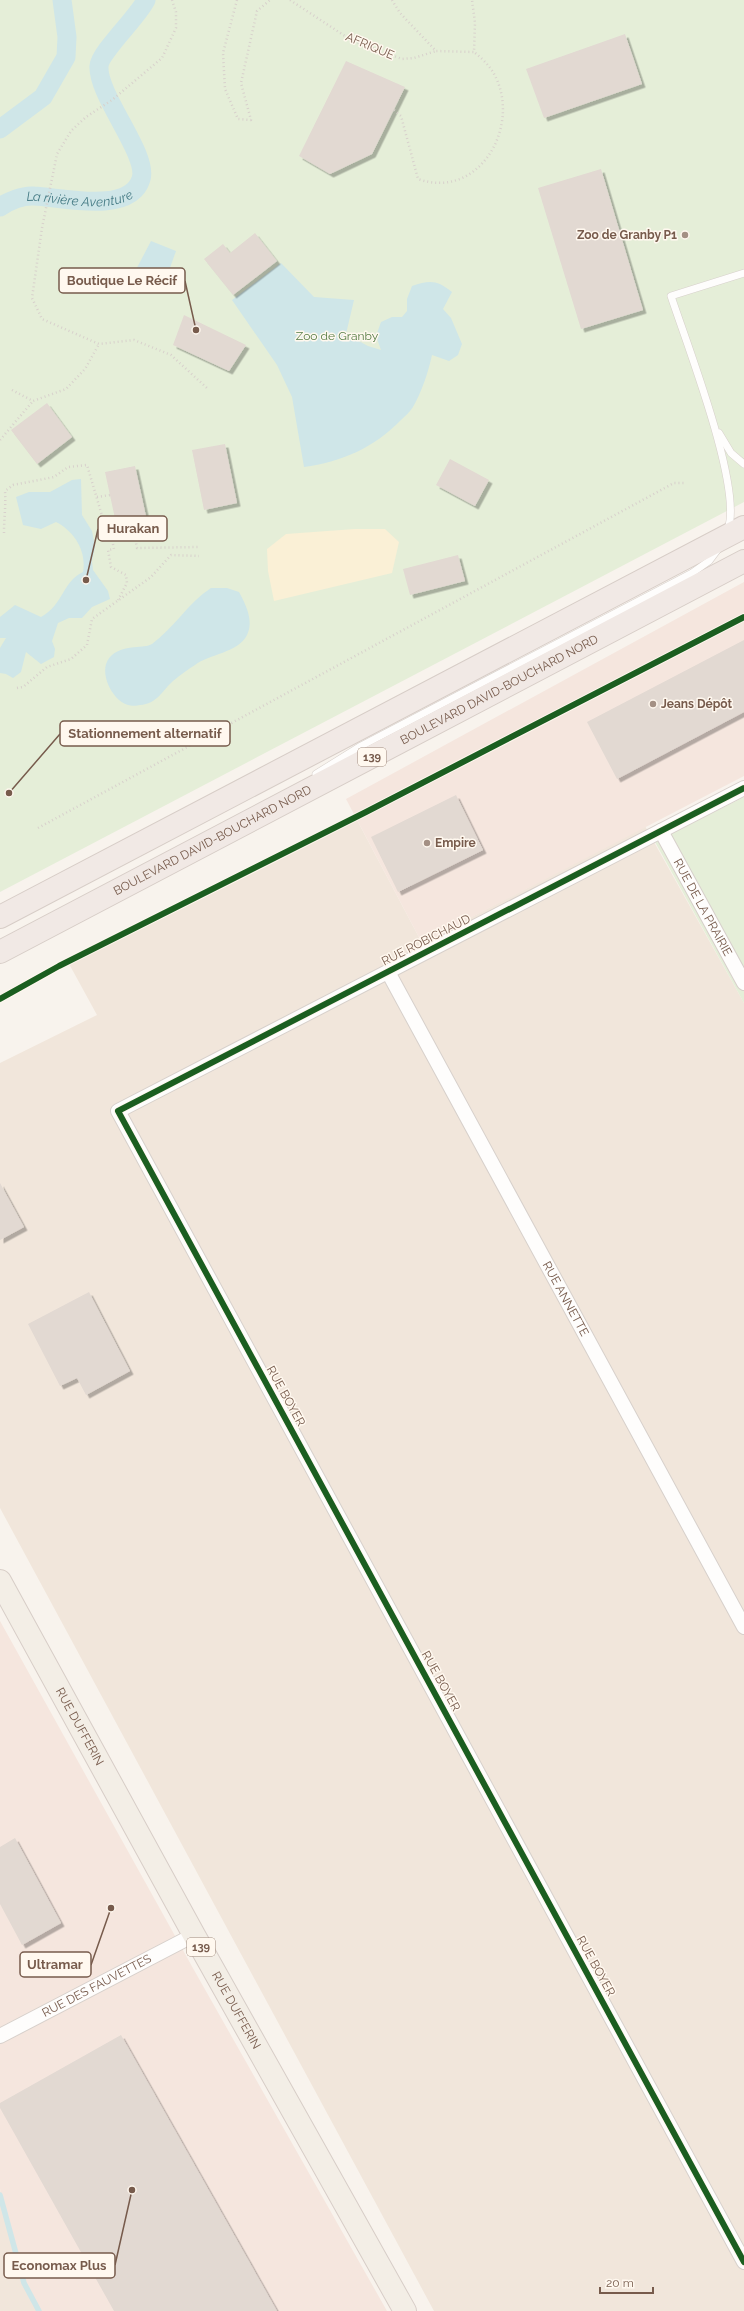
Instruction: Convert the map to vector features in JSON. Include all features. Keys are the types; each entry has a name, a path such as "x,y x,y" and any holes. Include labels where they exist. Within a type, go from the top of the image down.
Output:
{"highway":[{"name":"139","path":"0,917 735,532"},
{"name":"BOULEVARD DAVID-BOUCHARD NORD","path":"0,952 744,561"}],"main road":[{"name":"RUE DUFFERIN","path":"0,1582 194,1935 404,2311"}],"street":[{"name":"RUE ROBICHAUD","path":"118,1111 744,788"},
{"name":"RUE DE LA PRAIRIE","path":"661,831 744,983"},
{"name":"RUE ANNETTE","path":"388,972 744,1627"},
{"name":"RUE BOYER","path":"118,1111 744,2262"},
{"name":"RUE DES FAUVETTES","path":"0,2036 194,1935"}],"lane":[{"path":"308,779 361,746 692,573 709,561 735,532 731,516 731,504 714,424 671,296 744,273"},
{"path":"714,424 731,453 744,464"},
{"path":"208,843 295,788"}],"path":[{"path":"172,0 176,12 176,28 162,58 112,100 86,117 71,131 57,154 42,228 32,298 42,319 100,344 134,340 171,355 208,389"},
{"path":"237,0 222,53 225,89 238,119 251,120 241,83 257,11 270,0"},
{"path":"392,0 400,13 436,51"},
{"path":"394,110 401,116 418,179 430,183 449,182 470,175 484,163 495,146 502,122 503,102 497,81 489,65 474,52 475,23 472,0"},
{"path":"0,440 33,401 66,389 85,369 100,344"},
{"path":"12,390 33,401"},
{"path":"4,533 4,514 6,509 5,491 13,485 54,477 68,467 87,465 103,519 108,520 114,549 108,550 111,566 126,575 127,584 118,600"},
{"path":"38,828 674,483 686,483"},
{"path":"97,497 110,495"},
{"path":"132,524 136,548 200,547"},
{"path":"17,688 23,688 47,666 71,659 87,644 92,619 151,577 170,555 198,556"}],"shaded area":[{"path":"744,582 744,776 422,943 346,799"},
{"path":"357,820 422,943 645,826 744,1003 744,2311 434,2311 0,1508 0,1063 97,1015 68,962"},
{"path":"0,1621 194,1970 387,2311 40,2311 26,2287 0,2189"},
{"path":"0,2189 26,2287 40,2311 0,2311"}],"green space":[{"name":"Zoo de Granby","path":"0,0 744,0 744,502 0,892"},
{"path":"744,797 744,1003 655,842"}],"sand":[{"path":"355,529 385,529 399,542 392,573 274,601 268,571 267,549 286,534"}],"water":[{"path":"151,241 176,251 161,293 129,283"},
{"path":"281,263 314,297 354,300 346,334 368,346 381,350 376,336 381,322 392,317 402,317 407,311 407,299 412,286 429,282 442,285 452,292 443,309 451,318 462,344 458,355 449,361 432,355 424,382 413,407 391,430 368,446 356,452 318,465 304,467 292,397 277,365 232,300"},
{"path":"81,479 82,515 92,531 95,547 92,561 93,570 108,591 110,599 92,607 82,618 69,618 58,623 52,641 55,649 54,657 41,664 26,652 21,672 13,678 6,674 0,673 0,648 6,638 0,638 0,617 15,605 41,617 49,612 59,600 71,581 83,572 84,564 81,549 74,536 56,522 41,529 23,525 16,497 29,492 50,492 72,480"},
{"path":"211,588 227,588 239,592 248,613 250,624 247,635 243,641 230,650 201,661 189,669 173,681 155,700 146,704 134,706 122,702 116,697 108,683 105,668 107,661 112,655 123,649 152,644 167,631 195,601"}],"building":[{"path":"625,34 642,84 544,118 526,69"},
{"path":"346,61 405,87 372,154 330,174 299,156"},
{"path":"601,169 643,310 581,329 538,188"},
{"path":"255,233 277,261 233,295 204,259 223,244 230,253"},
{"path":"184,315 246,345 229,371 173,345"},
{"path":"47,403 72,437 37,464 11,430"},
{"path":"225,444 237,503 204,510 192,450"},
{"path":"450,459 489,480 475,506 436,485"},
{"path":"135,466 147,521 117,528 105,472"},
{"path":"458,555 465,581 410,595 403,569"},
{"path":"744,640 744,712 617,779 587,722"},
{"name":"Empire","path":"456,795 483,850 398,892 371,837"},
{"path":"0,1183 24,1227 0,1240"},
{"path":"89,1292 130,1371 86,1395 77,1378 60,1386 28,1324"},
{"path":"15,1838 61,1923 22,1945 0,1904 0,1847"},
{"path":"121,2035 277,2311 114,2311 0,2108 0,2103"}],"waterway":[{"name":"La rivière Aventure","path":"0,129 43,97 66,57 67,37 62,0"},
{"name":"La rivière Aventure","path":"0,207 25,196 77,201 94,201 123,197 134,190 141,179 141,168 138,155 106,93 99,66 101,60 112,43 135,16 146,0"},
{"path":"0,2195 24,2283 39,2311"}],"cycle path":[{"path":"0,999 59,966 366,812 744,617"},
{"path":"744,788 118,1111 744,2262"}],"place":[{"name":"Zoo de Granby P1","path":"685,235"},
{"name":"Boutique Le Récif","path":"196,330"},
{"name":"Hurakan","path":"86,580"},
{"name":"Jeans Dépôt","path":"653,704"},
{"name":"Stationnement alternatif","path":"9,793"},
{"name":"Empire","path":"427,843"},
{"name":"Ultramar","path":"111,1908"},
{"name":"Economax Plus","path":"132,2190"}]}
